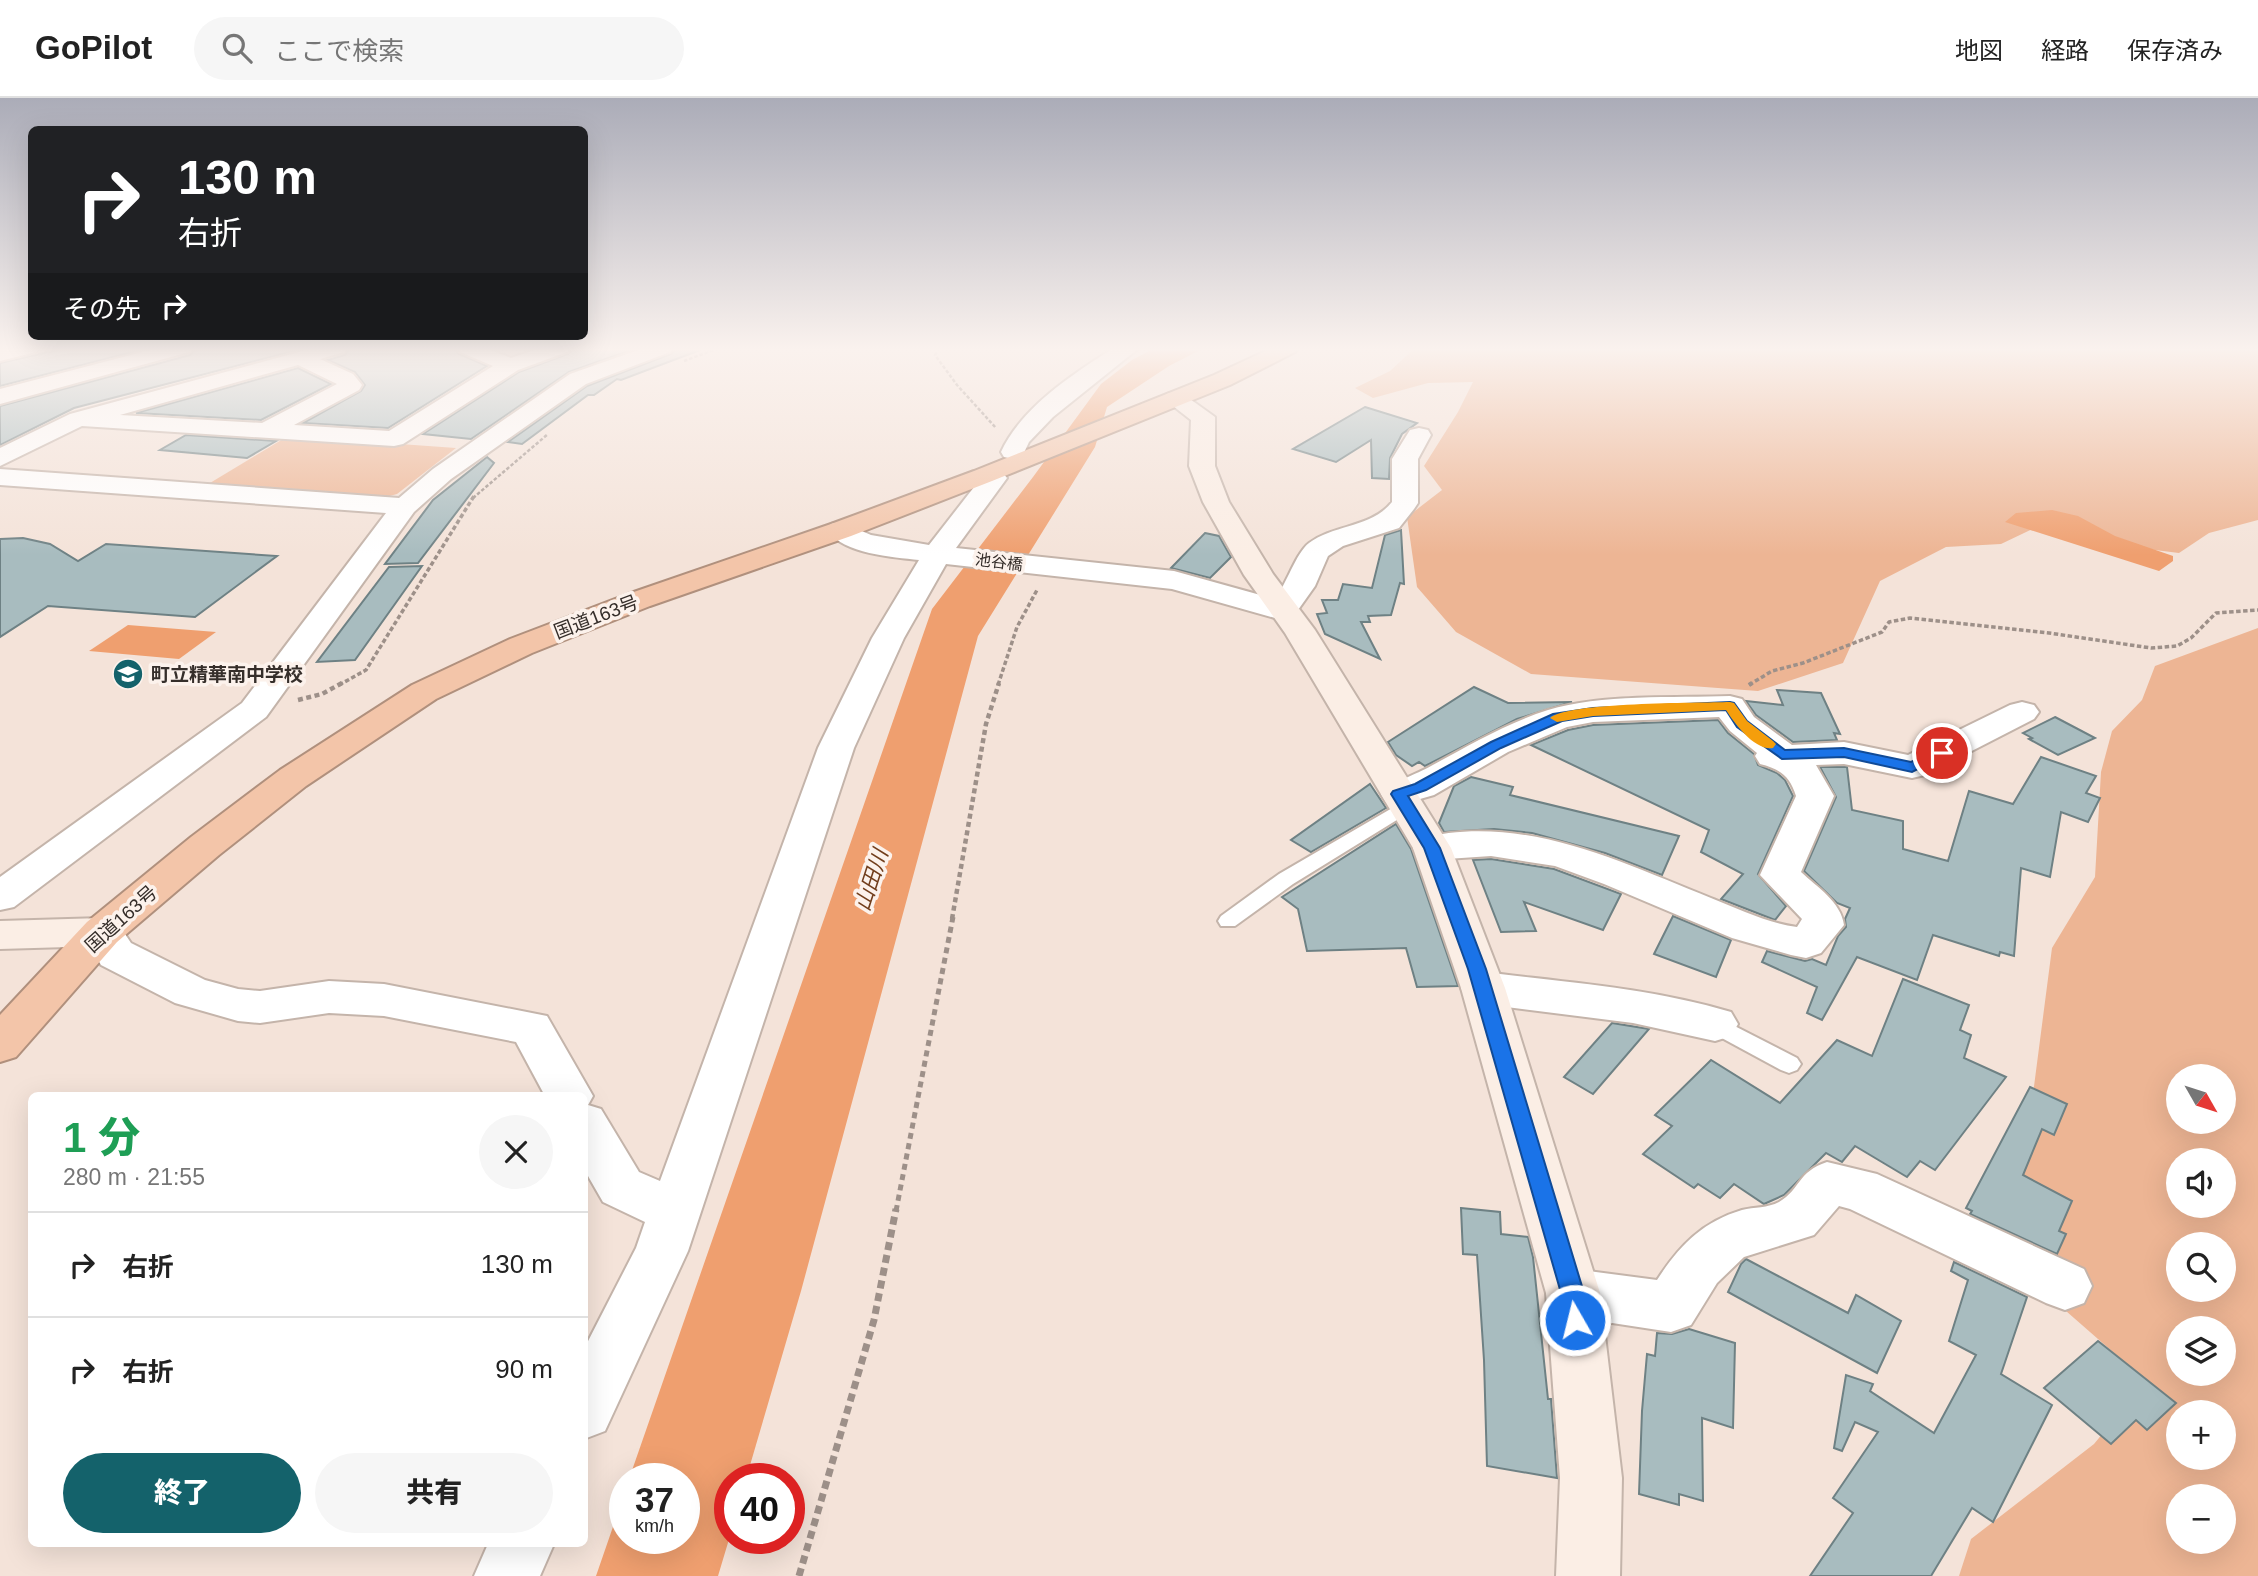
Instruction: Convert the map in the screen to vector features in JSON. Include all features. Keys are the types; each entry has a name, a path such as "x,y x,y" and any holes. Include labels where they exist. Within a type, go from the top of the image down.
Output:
{"highway":[{"name":"国道163号","path":"0,1045 102,932 205,846 293,778 424,692 521,646 627,604 841,530 1010,458 1127,417"}],"street":[{"path":"0,458 85,417"},
{"path":"268,430 292,417"},
{"path":"78,419 394,439 429,417"},
{"path":"13,888 254,710 405,506 442,474 524,417"},
{"path":"588,1403 661,1251 836,748 888,638 1010,458 1048,417"},
{"path":"1203,417 1202,467 1219,506 1282,611 1299,630 1432,848 1483,988 1573,1293 1591,1478 1588,1576"},
{"path":"1282,611 1300,586 1316,551 1333,540 1389,522 1405,503 1405,459 1419,435"},
{"path":"0,477 405,506"},
{"name":"池谷橋","path":"841,530 862,541 943,555 1174,580 1282,611"},
{"path":"1403,800 1496,745 1558,718 1593,712 1730,706 1768,756 1804,772 1812,784 1815,796 1780,876 1822,915 1823,925 1806,943 1759,934 1565,855 1523,846 1489,844 1432,848"},
{"path":"1768,756 1844,753 1912,767 2022,712"},
{"path":"0,935 102,932 116,954 191,992 238,1005 260,1007 329,997 384,1000 530,1028 567,1092"},
{"path":"1483,988 1633,1007 1715,1024"},
{"path":"588,1130 621,1187 675,1212"},
{"path":"1573,1293 1671,1307 1696,1267 1714,1251 1735,1235 1791,1222 1811,1205 1827,1183 1859,1189 2065,1286"},
{"path":"506,1576 520,1547"}],"lane":[{"path":"1228,921 1403,800"},
{"path":"1715,1024 1788,1064"}],"path":[{"path":"986,417 997,429 1010,458"},
{"path":"242,719 273,706 322,694 366,670 475,495 555,428"},
{"path":"799,1576 874,1320 943,973 986,724 1017,626 1049,568"},
{"path":"1730,706 1737,695 1772,671 1803,663 1882,632 1889,622 1898,620 1925,619 2151,648 2177,646 2191,638 2216,613 2258,610"}],"shaded area":[{"path":"1455,417 2258,417 2258,520 2209,533 2179,553 2123,546 2051,520 2001,544 1946,547 1880,581 1843,663 1758,691 1531,674 1456,632 1417,587 1407,517 1442,490 1424,466"},
{"path":"288,436 456,448 397,494 382,498 205,486"},
{"path":"2258,628 2258,1576 1959,1576 1971,1539 2094,1444 2146,1381 2011,1263 2052,948 2095,877 2101,772 2112,731 2142,700 2155,666"}],"water":[{"name":"山田川","path":"1077,417 1104,417 1095,447 978,636 801,1291 751,1463 714,1463 714,1554 725,1554 718,1576 596,1576 609,1538 609,1554 700,1554 700,1463 635,1463 932,609"},
{"path":"2052,510 2078,516 2115,536 2173,556 2173,561 2159,571 2005,522 2016,513"},
{"path":"128,625 216,632 179,659 89,651"}],"building":[{"path":"0,417 56,417 0,445"},
{"path":"207,417 267,417 261,420"},
{"path":"314,417 406,417 388,428 303,423"},
{"path":"449,417 503,417 471,439 423,434"},
{"path":"543,417 558,417 522,444 508,442"},
{"path":"1348,417 1397,417 1417,423 1402,434 1390,458 1389,479 1372,478 1371,440 1336,462 1293,449"},
{"path":"186,435 276,441 247,458 160,450"},
{"path":"487,457 494,463 418,563 385,564 433,500"},
{"path":"1401,530 1404,584 1400,583 1391,615 1368,616 1370,622 1361,622 1380,659 1325,634 1317,614 1327,613 1322,600 1338,600 1343,584 1372,588 1385,535"},
{"path":"1205,533 1219,536 1231,557 1210,578 1171,568"},
{"path":"23,538 50,544 78,561 106,544 277,556 195,617 48,606 0,637 0,539"},
{"path":"422,566 355,660 317,662 389,567"},
{"path":"1474,687 1508,703 1572,702 1517,719 1425,766 1419,762 1412,766 1396,755 1388,742"},
{"path":"1777,690 1821,693 1840,734 1834,733 1837,740 1793,742 1756,715 1746,701 1783,705"},
{"path":"2055,717 2095,738 2058,755 2023,733"},
{"path":"1718,720 1728,733 1754,754 1758,765 1777,773 1785,780 1793,796 1758,874 1786,906 1775,920 1721,899 1743,874 1701,852 1709,830 1531,745 1568,730 1593,725"},
{"path":"2041,757 2096,776 2086,793 2100,798 2088,822 2061,812 2050,877 2021,868 2014,956 2000,952 1999,956 1933,935 1917,980 1857,957 1822,1020 1807,1013 1817,987 1762,962 1767,951 1805,961 1812,959 1826,965 1838,936 1846,927 1845,919 1850,908 1837,903 1804,871 1836,797 1820,767 1847,767 1852,810 1903,821 1903,849 1948,861 1969,791 2013,804"},
{"path":"1471,777 1513,787 1510,795 1679,836 1662,875 1605,853 1532,833 1494,829 1444,832 1439,823 1454,786"},
{"path":"1370,784 1386,808 1311,852 1291,840"},
{"path":"1396,824 1411,849 1458,986 1417,987 1406,948 1307,951 1298,909 1282,897"},
{"path":"1491,859 1554,869 1621,894 1603,930 1524,902 1536,931 1501,932 1473,860"},
{"path":"1673,916 1731,940 1716,977 1654,954"},
{"path":"1903,979 1969,1005 1960,1030 1971,1035 1964,1058 2006,1077 1935,1170 1920,1161 1907,1177 1855,1146 1842,1162 1826,1153 1784,1195 1764,1204 1734,1184 1720,1198 1698,1184 1694,1188 1643,1154 1672,1126 1655,1115 1711,1060 1780,1103 1837,1040 1872,1056"},
{"path":"1612,1023 1649,1029 1593,1094 1564,1077"},
{"path":"2030,1087 2067,1104 2054,1135 2042,1129 2023,1175 2072,1201 2059,1231 2066,1234 2057,1254 1970,1214 1972,1211 1966,1208"},
{"path":"1461,1208 1500,1212 1501,1234 1528,1237 1533,1257 1548,1399 1551,1399 1557,1478 1487,1466 1477,1255 1463,1254"},
{"path":"1746,1259 1848,1313 1856,1295 1901,1321 1877,1373 1728,1292"},
{"path":"1954,1262 2027,1297 2001,1374 2052,1405 1993,1522 1972,1508 1931,1576 1810,1576 1853,1513 1833,1498 1878,1432 1855,1422 1842,1451 1834,1448 1846,1375 1873,1384 1870,1391 1934,1433 1976,1355 1949,1341 1968,1280 1951,1271"},
{"path":"1689,1329 1735,1343 1733,1428 1702,1418 1703,1501 1679,1494 1679,1505 1639,1494 1642,1411 1647,1354 1655,1356 1657,1333 1672,1334"},
{"path":"2098,1341 2172,1400 2166,1400 2166,1412 2147,1430 2136,1420 2111,1444 2044,1388"}],"slow traffic":[{"path":"1557,718 1593,712 1730,706 1742,724 1768,744"}],"place":[{"name":"町立精華南中学校","path":"128,674"}],"route":[{"path":"1575,1320 1573,1293 1477,969 1432,848 1399,794 1421,787 1496,745 1558,718 1593,712 1730,706 1742,724 1782,755 1844,753 1912,767 1942,753"}]}
